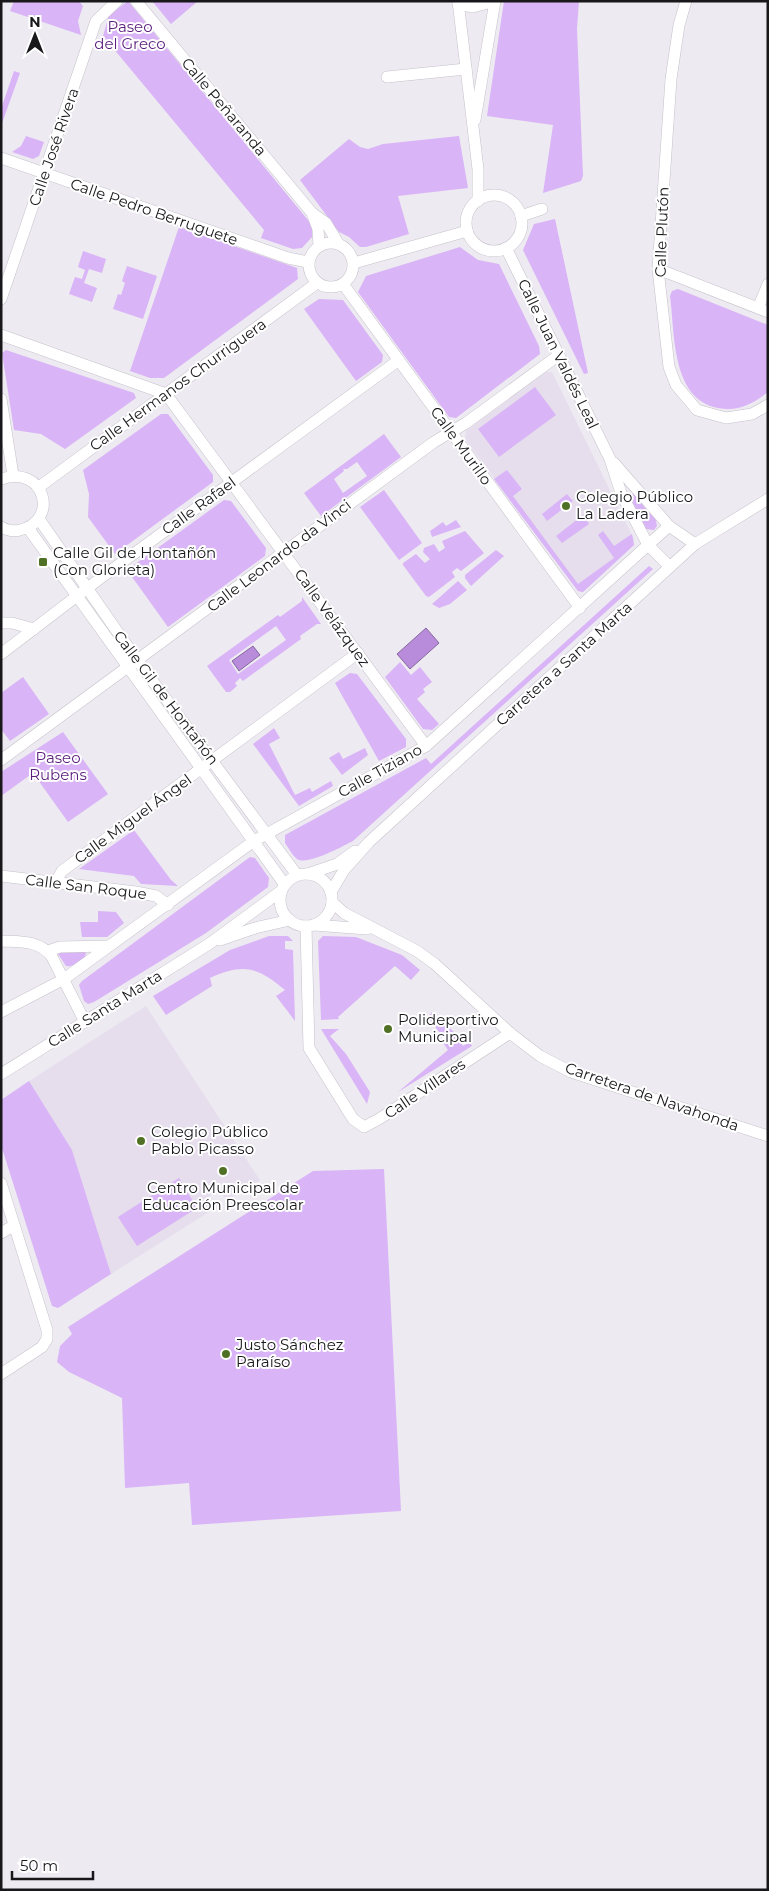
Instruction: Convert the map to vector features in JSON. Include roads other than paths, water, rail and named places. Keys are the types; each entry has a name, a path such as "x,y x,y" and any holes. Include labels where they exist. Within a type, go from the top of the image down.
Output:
{"street":[{"name":"Calle José Rivera","path":"1,299 96,21 117,1"},
{"name":"Calle Peñaranda","path":"136,1 312,213 326,223 338,243"},
{"path":"473,129 495,1 473,7 458,2 473,129 478,168 478,200 468,214 467,231 473,242 483,249 494,251 506,248 516,240 522,228 521,216 515,205 505,197 493,195 478,200"},
{"name":"Calle Plutón","path":"686,1 679,25 670,79 658,270 669,367 676,385 687,401 697,410 726,418 752,414 768,406"},
{"path":"387,77 466,68"},
{"name":"Calle Pedro Berruguete","path":"1,158 279,255 308,262"},
{"path":"478,168 493,195"},
{"path":"521,216 542,209"},
{"name":"Calle Peñaranda","path":"312,213 318,229 319,245"},
{"path":"354,263 467,231"},
{"path":"328,242 338,243 349,251 354,263 349,279 343,284 325,287 317,283 312,277 308,262 312,253 319,245 328,242"},
{"name":"Calle Juan Valdés Leal","path":"506,248 610,459 621,492 648,545 670,567"},
{"path":"658,270 763,310 768,284"},
{"name":"Calle Hermanos Churriguera","path":"39,488 317,283"},
{"name":"Calle Murillo","path":"343,284 580,608"},
{"path":"1,335 166,394"},
{"name":"Calle Leonardo da Vinci","path":"1,760 450,431 466,423 559,355"},
{"name":"Calle Rafael","path":"1,654 86,589 398,360"},
{"name":"Calle Velázquez","path":"166,394 426,746"},
{"path":"1,399 13,475"},
{"name":"Calle Juan Valdés Leal","path":"610,459 669,526 695,544"},
{"path":"1,479 13,475 32,480 39,488 43,498 43,509 39,519 28,528 16,531 1,527"},
{"name":"Carretera a Santa Marta","path":"331,897 344,870 369,842 695,544 768,499"},
{"name":"Calle Gil de Hontañón","path":"39,519 137,660 266,834 302,875"},
{"name":"Calle Tiziano","path":"1,1012 64,979 254,841 426,746 669,526"},
{"name":"Calle Gil de Hontañón","path":"28,528 200,770 254,841 283,888"},
{"path":"1,623 12,623 34,629"},
{"name":"Calle Miguel Ángel","path":"56,881 62,871 358,653"},
{"name":"Carretera a Santa Marta","path":"302,875 337,864 369,842"},
{"path":"302,875 318,877 326,883 331,897 329,912 323,920 310,925 290,920 282,907 283,888 302,875"},
{"name":"Calle San Roque","path":"1,876 56,881 156,896 168,905"},
{"name":"Calle Santa Marta","path":"1,1074 209,944 283,888"},
{"name":"Carretera de Navahonda","path":"331,897 344,913 417,951 435,964 510,1033 540,1056 571,1072 768,1136"},
{"name":"Calle Santa Marta","path":"209,944 255,928 290,920"},
{"name":"Carretera de Navahonda","path":"310,925 372,929"},
{"name":"Calle Villares","path":"310,925 309,1048 353,1119 364,1127 510,1033"},
{"path":"1,941 38,945 48,951 85,1022"},
{"path":"48,951 60,947 111,946"},
{"path":"1,1183 47,1330 47,1339 42,1348 1,1374"},
{"path":"1,1233 13,1226"}],"place":[{"name":"Colegio Público La Ladera","path":"566,506"},
{"name":"Calle Gil de Hontañón (Con Glorieta)","path":"43,562"},
{"name":"Polideportivo Municipal","path":"388,1029"},
{"name":"Colegio Público Pablo Picasso","path":"141,1141"},
{"name":"Centro Municipal de Educación Preescolar","path":"223,1171"},
{"name":"Justo Sánchez Paraíso","path":"226,1354"}],"park label":[{"name":"Paseo del Greco","path":"130,36"},
{"name":"Paseo Rubens","path":"58,766"}]}
